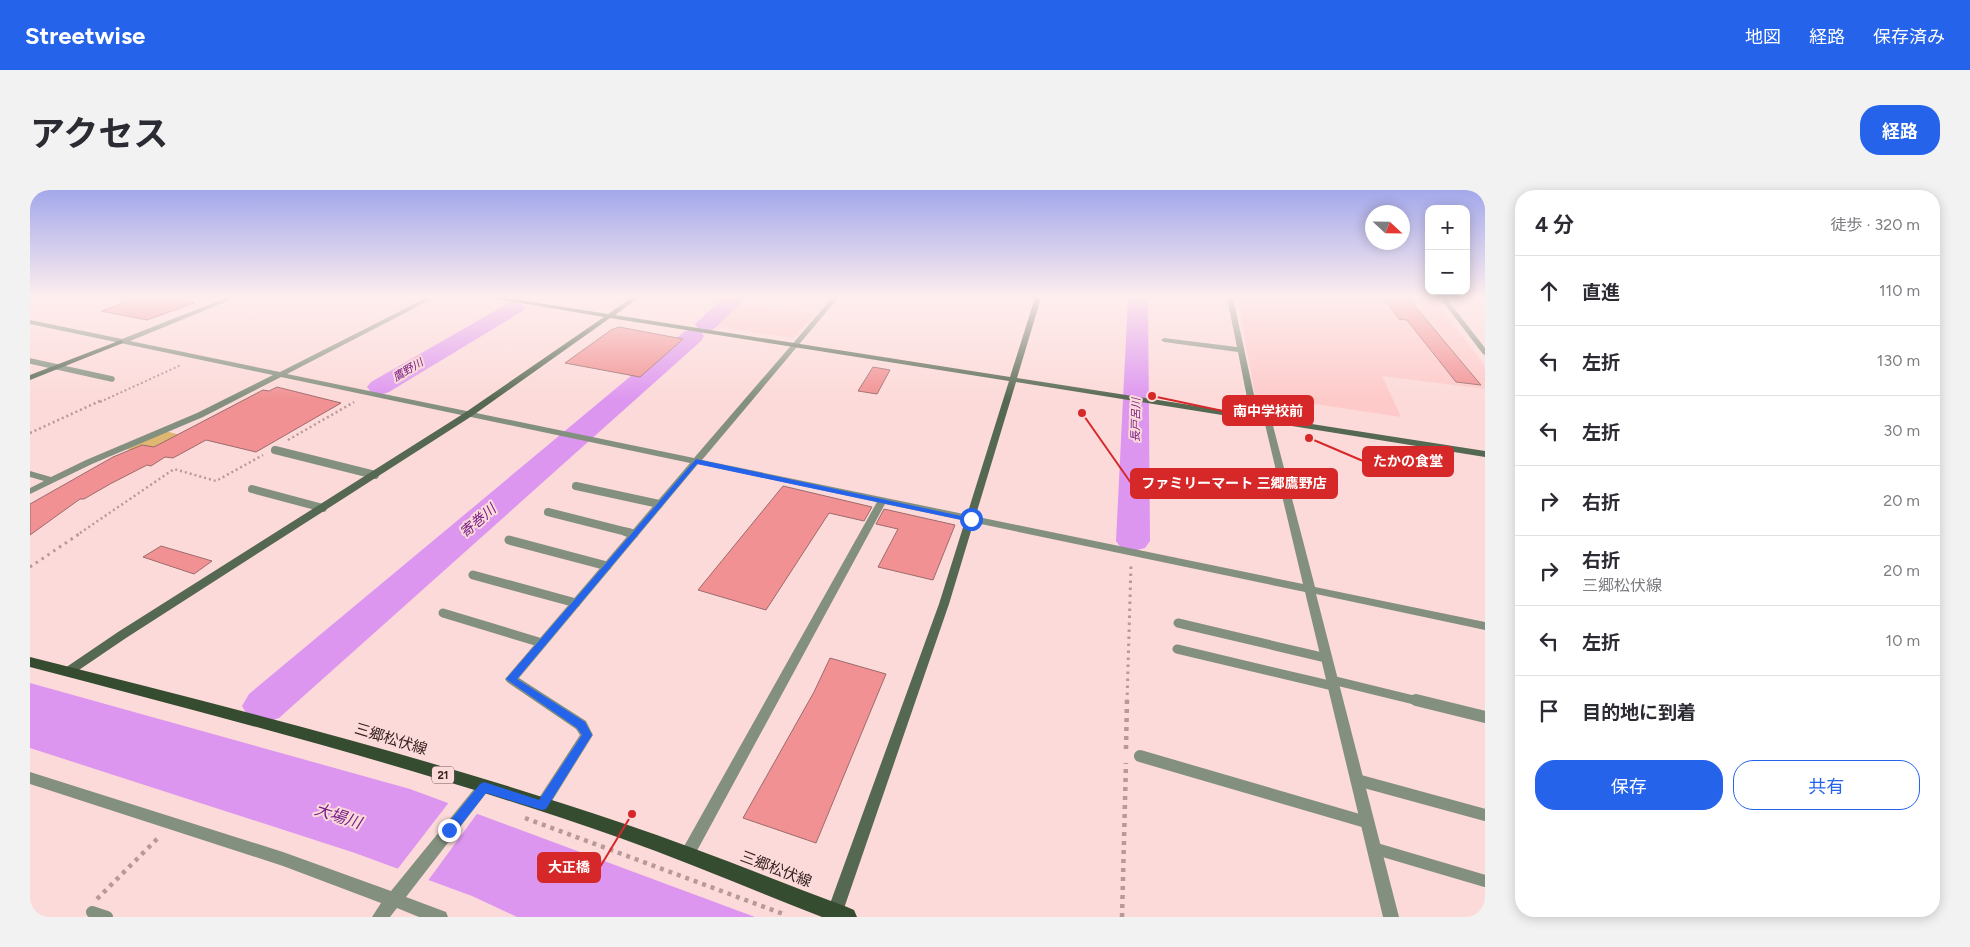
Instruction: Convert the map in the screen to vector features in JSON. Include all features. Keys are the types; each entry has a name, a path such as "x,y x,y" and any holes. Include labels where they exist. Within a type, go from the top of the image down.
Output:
{"main road":[{"name":"三郷松伏線","path":"30,662 266,723 542,805 687,855 841,915"}],"street":[{"path":"75,332 1485,626"},
{"path":"30,378 146,332"},
{"path":"30,491 200,415 364,332"},
{"path":"69,671 122,635 469,414 587,332"},
{"path":"708,332 1485,454"},
{"path":"542,805 587,735 581,725 511,679 807,332"},
{"path":"841,915 944,604 1028,332"},
{"path":"1237,332 1255,418"},
{"path":"1469,332 1485,353"},
{"path":"1164,340 1241,350"},
{"path":"1268,420 1391,917"},
{"path":"30,474 51,480"},
{"path":"687,855 882,501"},
{"path":"30,778 283,858 440,917"},
{"path":"380,917 484,787"}],"lane":[{"path":"30,361 112,379"},
{"path":"275,450 375,475"},
{"path":"576,486 659,504"},
{"path":"252,489 323,508"},
{"path":"548,512 634,534"},
{"path":"509,540 607,566"},
{"path":"473,575 576,603"},
{"path":"443,613 542,644"},
{"path":"1178,623 1326,658"},
{"path":"1177,649 1485,716"},
{"path":"1140,756 1366,822"},
{"path":"1357,780 1485,815"},
{"path":"1373,848 1485,881"},
{"path":"93,908 107,917"}],"path":[{"path":"30,433 198,358"},
{"path":"282,443 369,393"},
{"path":"30,567 174,469 216,481 266,453"},
{"path":"1122,917 1131,553"},
{"path":"521,817 791,917"},
{"path":"93,908 173,824"}],"shaded area":[{"path":"752,332 799,332 793,338"},
{"path":"1244,332 1459,332 1485,366 1485,389 1382,376 1401,417 1255,395"},
{"path":"165,431 188,437 150,452 124,449"}],"water":[{"name":"大場川","path":"30,683 410,789 755,917 517,917 472,896 355,853 30,748"}],"pier":[{"path":"450,801 479,811 427,882 396,871"}],"building":[{"path":"608,332 645,332 683,339 640,377 565,363"},
{"path":"1416,332 1436,332 1481,385 1456,382"},
{"path":"873,367 890,370 877,394 858,391"},
{"path":"277,387 341,403 256,452 206,440 173,458 165,457 151,466 147,465 84,499 80,499 30,535 30,504 113,457 142,445 154,447 263,390 269,391"},
{"path":"783,486 872,507 864,521 829,513 766,610 698,590"},
{"path":"884,509 955,525 933,580 878,567 898,529 876,524"},
{"path":"161,546 212,561 194,574 143,557"},
{"path":"830,658 886,674 816,843 743,818 814,692"}],"waterway":[{"name":"鷹野川","path":"380,387 473,332"},
{"name":"長戸呂川","path":"1133,541 1137,332"},
{"name":"寄巻川","path":"264,706 693,336"}],"place":[{"name":"南中学校前","path":"1152,396"},
{"name":"ファミリーマート 三郷鷹野店","path":"1082,413"},
{"name":"たかの食堂","path":"1309,438"},
{"name":"大正橋","path":"632,814"}],"route":[{"path":"449,830 484,787 542,805 587,735 581,725 511,679 696,461 971,519"}]}
